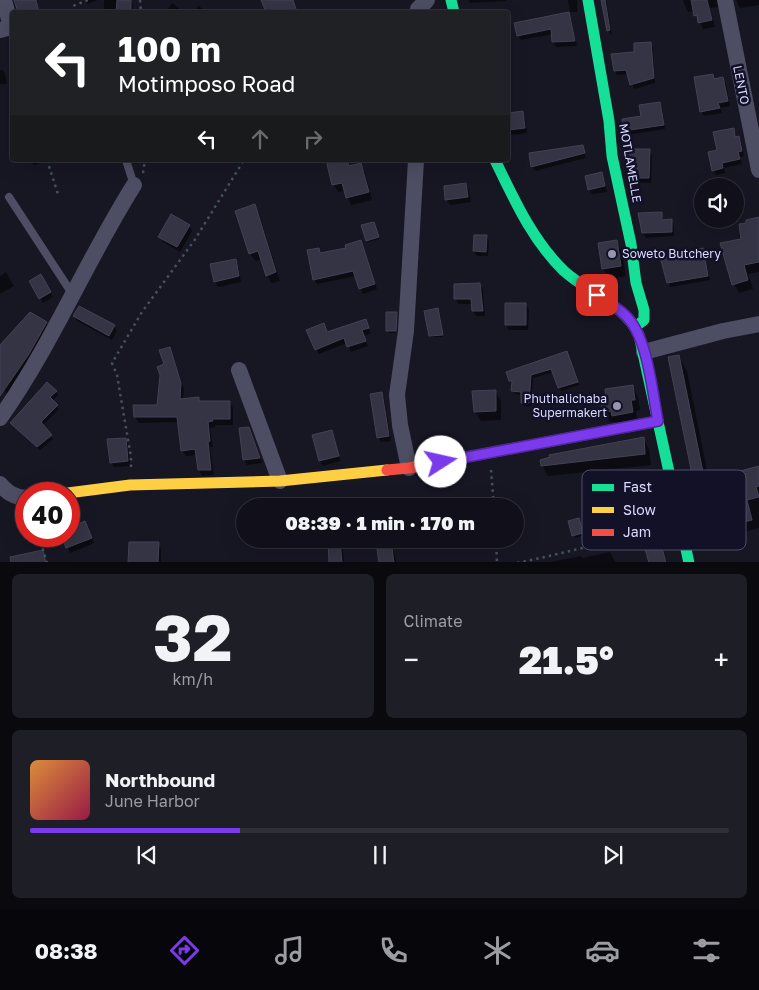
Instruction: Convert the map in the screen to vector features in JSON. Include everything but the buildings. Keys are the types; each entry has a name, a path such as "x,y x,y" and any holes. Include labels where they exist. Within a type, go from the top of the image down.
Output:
{"street":[{"path":"4,0 10,23"},
{"path":"418,10 427,0"},
{"name":"MOTLAMELLE","path":"588,0 609,121 612,156 631,244 636,283 644,310 644,320 635,327"},
{"name":"LENTO","path":"724,0 759,170"},
{"path":"408,468 397,395 408,311 416,162"},
{"path":"496,162 523,218 542,245 564,271 625,315 635,327 644,352 669,470"},
{"path":"0,418 30,372 116,214 134,186"},
{"path":"644,352 723,331 759,324"},
{"path":"239,370 280,481"},
{"path":"80,491 130,485 280,481 408,468 658,421"},
{"path":"0,484 8,493 15,496"}],"lane":[{"path":"127,162 134,186"},
{"path":"9,197 73,296"}],"path":[{"path":"74,10 73,6 88,0"},
{"path":"48,162 58,194"},
{"path":"130,485 131,457 117,375 112,363 142,312 194,241 243,162"},
{"path":"490,453 493,498"},
{"path":"43,547 47,562"},
{"path":"496,548 497,562"},
{"path":"517,562 582,548"}],"traffic: fast":[{"path":"451,0 454,10"},
{"path":"588,0 609,121 612,156 631,244 636,283 644,310 644,320 635,327"},
{"path":"496,162 533,233 542,246 573,279 624,315 639,335 669,470"},
{"path":"686,550 689,562"}],"traffic: slow":[{"path":"80,491 130,485 280,481 387,470"}],"traffic: jam":[{"path":"387,470 409,468 658,421"}],"place":[{"name":"Soweto Butchery","path":"612,254"},
{"name":"Phuthalichaba Supermakert","path":"617,406"}],"route":[{"path":"441,462 658,421 639,335 625,315 597,295"}]}
